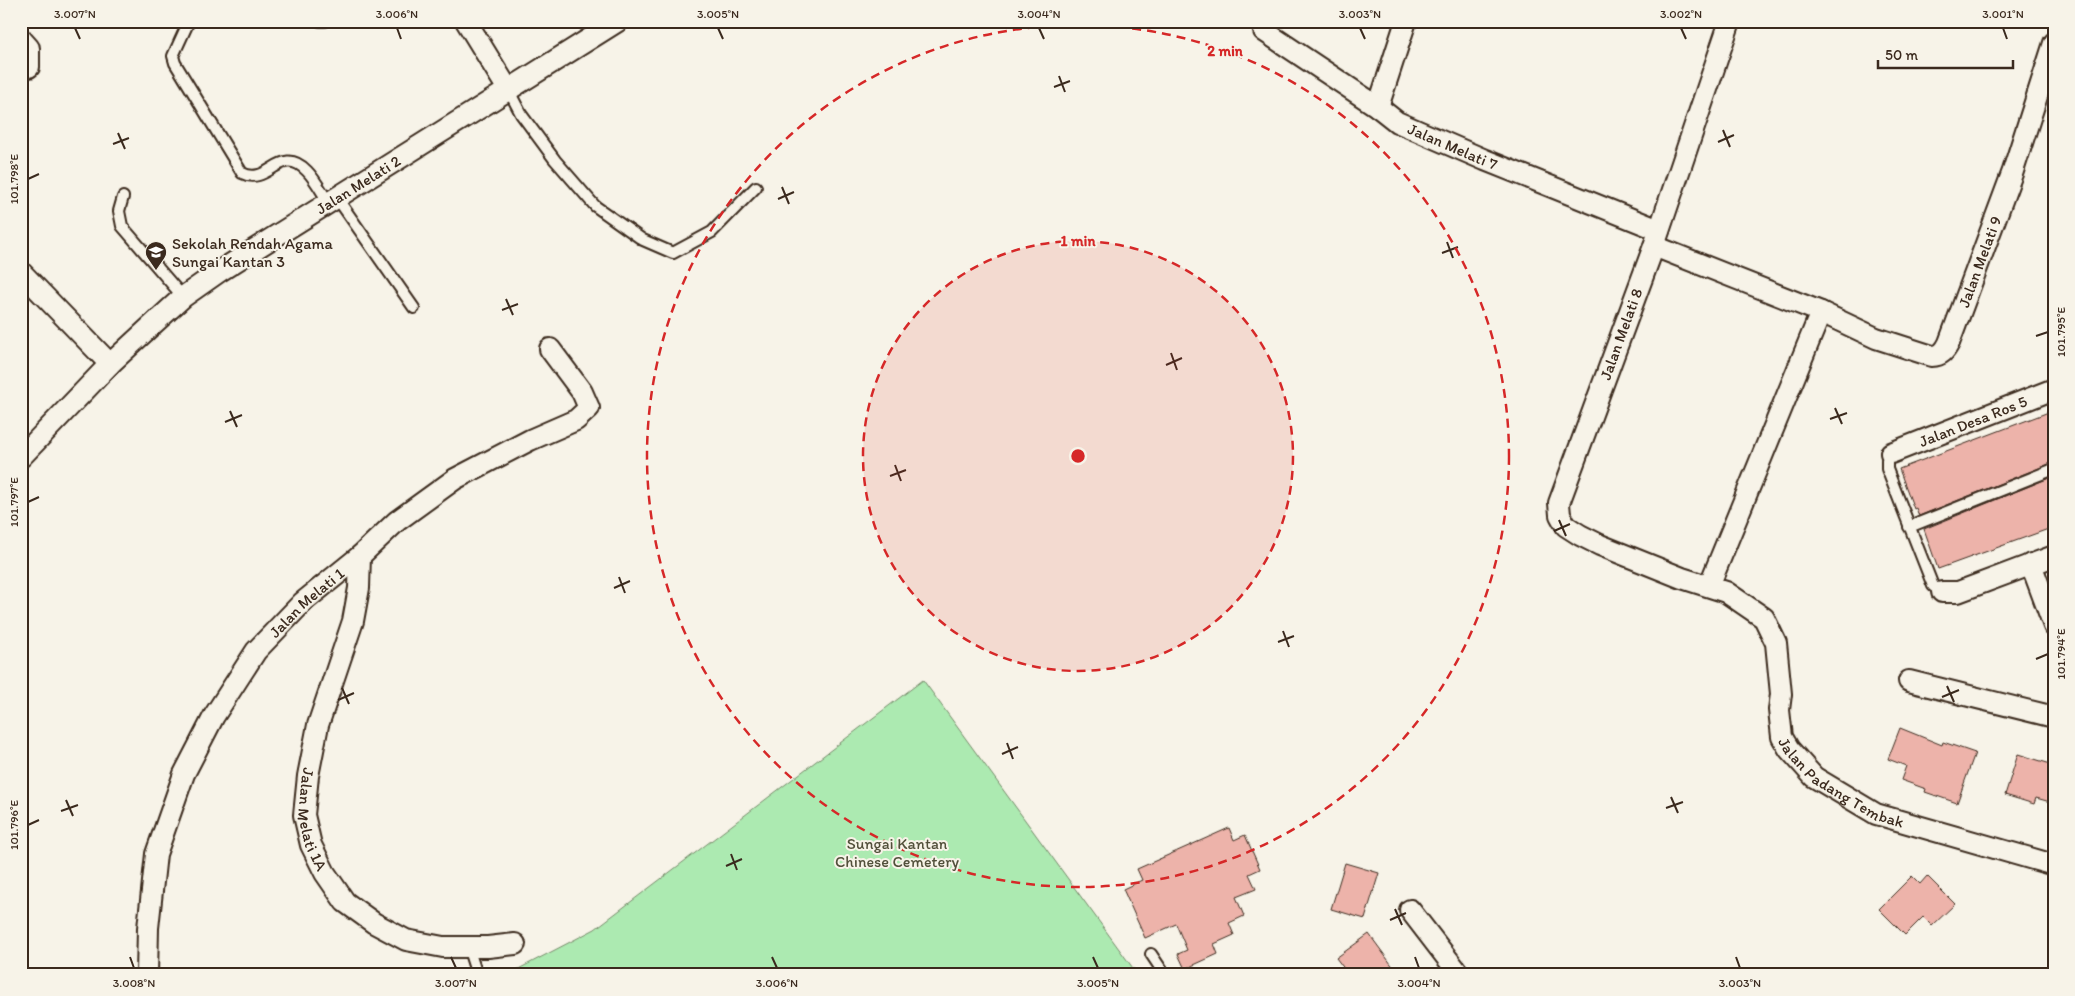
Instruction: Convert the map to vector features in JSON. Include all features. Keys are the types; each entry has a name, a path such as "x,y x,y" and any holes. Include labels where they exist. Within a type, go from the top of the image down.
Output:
{"street":[{"path":"466,21 509,91"},
{"name":"Jalan Melati 2","path":"21,457 110,364 183,297 220,271 618,21"},
{"path":"1378,107 1406,21"},
{"name":"Jalan Melati 8","path":"1682,578 1600,545 1566,526 1560,515 1559,502 1657,238 1730,21"},
{"name":"Jalan Melati 7","path":"1264,30 1378,107 1397,122 1657,238"},
{"path":"21,39 29,48 29,68"},
{"name":"Jalan Melati 9","path":"1657,238 1876,338 1932,356 1940,354 1946,350 1980,262 2054,43"},
{"path":"21,272 110,364"},
{"path":"1709,586 1821,312"},
{"name":"Jalan Melati 1","path":"147,975 148,928 156,854 184,774 214,716 256,651 304,602 360,556 397,521 455,480 530,440 576,420 589,408 582,392 550,349"},
{"name":"Jalan Desa Ros 5","path":"1891,453 2054,389"},
{"name":"Jalan Melati 1A","path":"360,556 359,588 353,621 318,725 308,776 304,815 311,845 325,873 346,902 374,923 406,940 443,947 515,944"},
{"path":"1942,592 1958,592 2054,556"},
{"path":"2031,564 2054,626"},
{"name":"Jalan Padang Tembak","path":"1682,578 1726,592 1764,618 1776,643 1781,694 1782,737 1789,749 1814,777 1876,814 2054,865"},
{"path":"1909,681 2054,717"},
{"path":"1410,910 1460,975"}],"lane":[{"path":"190,21 173,56 175,63 242,173 250,177 260,176 283,160 295,161 307,171 333,200 414,308"},
{"path":"320,21 325,21"},
{"path":"509,91 521,114 555,160 595,206 643,240 673,253 712,232 756,187"},
{"path":"123,197 119,211 122,226 183,297"},
{"path":"1891,453 1887,469 1933,586 1942,592"},
{"path":"1909,526 2054,469"},
{"path":"468,947 477,975"},
{"path":"1151,954 1166,975"}],"green space":[{"name":"Sungai Kantan Chinese Cemetery","path":"923,680 1138,975 507,975 595,929"}],"building":[{"path":"2054,410 2054,462 1919,516 1916,508 1914,509 1899,469"},
{"path":"2054,476 2054,527 1938,569 1924,529"},
{"path":"1900,728 1942,745 1943,742 1975,753 1957,803 1925,792 1926,789 1901,780 1906,766 1888,759"},
{"path":"2018,754 2054,765 2054,803 2036,798 2034,804 2005,795"},
{"path":"1229,828 1234,840 1245,835 1260,869 1249,874 1256,889 1236,897 1244,916 1229,923 1234,935 1214,944 1218,954 1185,969 1178,954 1187,950 1176,924 1145,938 1123,889 1142,880 1137,869"},
{"path":"1345,863 1379,873 1365,919 1331,909"},
{"path":"1912,876 1920,884 1927,876 1955,904 1932,926 1923,917 1905,935 1879,909"},
{"path":"1369,934 1399,975 1349,975 1336,958"}],"place":[{"name":"Sekolah Rendah Agama Sungai Kantan 3","path":"156,271"}]}
